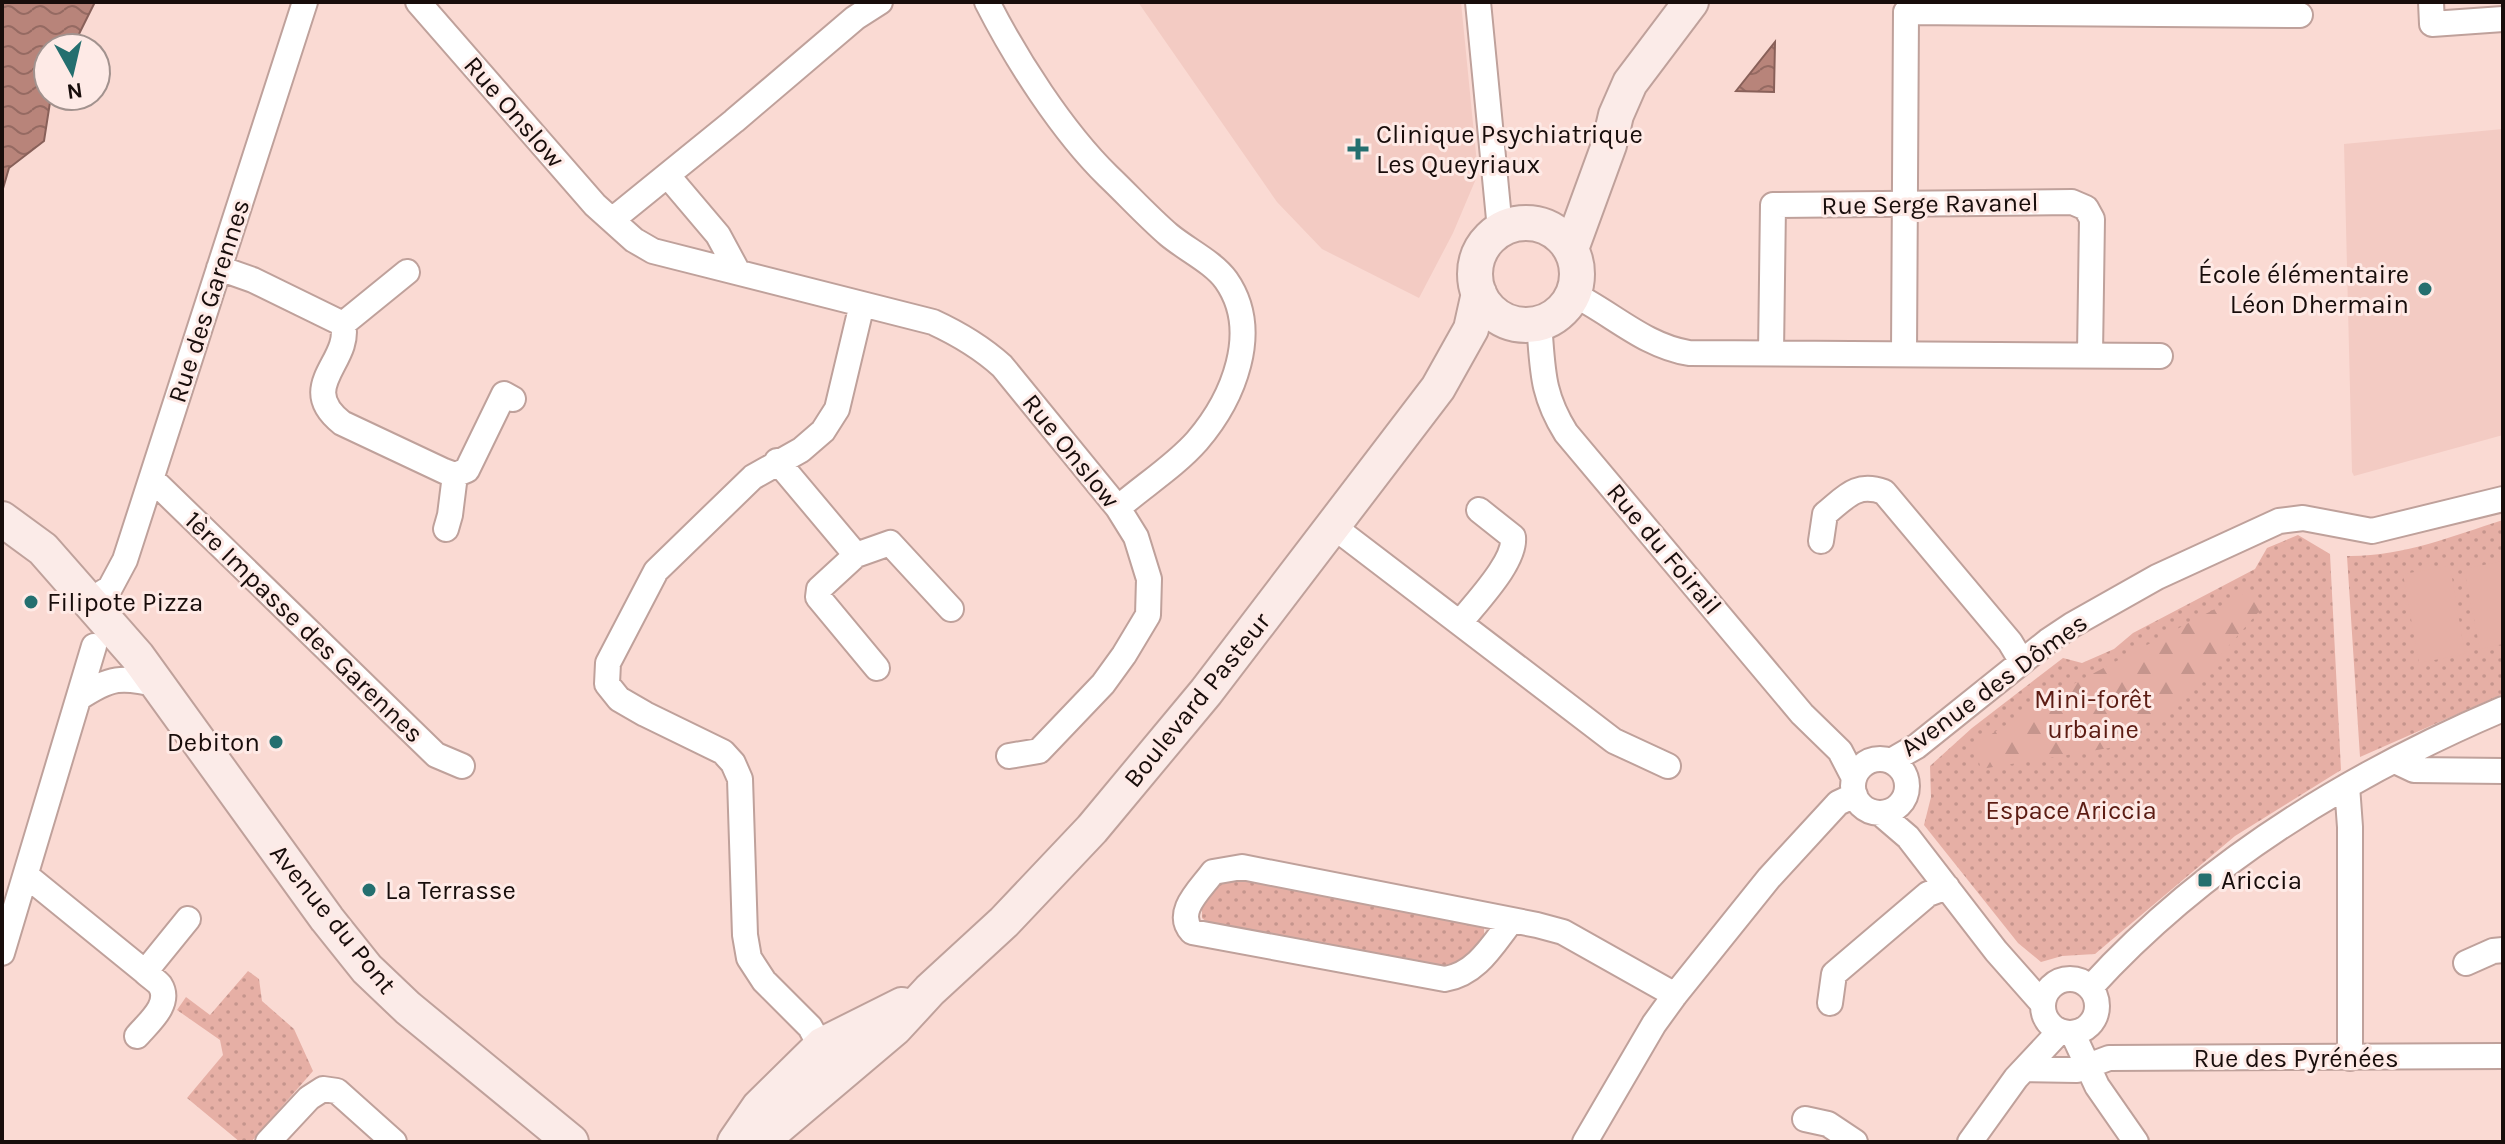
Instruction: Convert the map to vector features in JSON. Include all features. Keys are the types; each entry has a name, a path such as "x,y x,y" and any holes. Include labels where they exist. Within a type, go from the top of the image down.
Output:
{"main road":[{"path":"1571,249 1616,115 1630,83 1691,2"},
{"path":"1545,227 1570,206 1598,175"},
{"path":"1516,224 1545,227 1560,236 1571,249 1577,279 1573,294 1565,307 1539,323 1527,325 1504,320 1494,313 1479,293 1477,264 1482,250 1503,229 1516,224"},
{"name":"Boulevard Pasteur","path":"1438,388 1471,329 1479,293"},
{"name":"Boulevard Pasteur","path":"764,1142 835,1077 895,1028 930,990 1004,922 1092,829 1206,692 1438,388 1504,320"},
{"name":"Avenue du Pont","path":"2,519 81,572 102,593 137,656"},
{"name":"Avenue du Pont","path":"2,519 43,549 137,656 327,919 367,969 408,1008 571,1142"},
{"name":"Boulevard Pasteur","path":"735,1142 759,1107 822,1045 930,990"}],"street":[{"name":"Rue des Garennes","path":"102,593 110,588 125,560 305,2"},
{"name":"Rue Onslow","path":"418,2 595,205 653,251 933,322 982,348 1002,366 1118,508 1136,537 1149,579 1148,615 1103,684 1039,751 1009,756"},
{"path":"612,220 668,176 848,10 880,2"},
{"path":"987,2 1026,70 1071,132 1105,172 1169,234 1225,278 1242,318 1244,343 1236,372 1217,414 1195,443 1118,508"},
{"path":"1478,2 1499,219 1503,229"},
{"path":"2431,2 2432,24 2503,19"},
{"path":"1904,354 1906,12 2300,15"},
{"path":"668,176 718,235 738,272"},
{"name":"Rue Serge Ravanel","path":"1771,353 1773,205 2072,202 2086,208 2092,219 2090,354"},
{"path":"219,268 253,280 343,324"},
{"path":"343,324 407,272"},
{"path":"1573,294 1599,307 1654,344 1689,353 2160,356"},
{"path":"835,1077 822,1045 810,1027 764,981 749,958 745,935 740,779 733,763 723,752 619,699 607,684 608,663 656,571 744,485 777,461 801,450 832,420 862,304"},
{"name":"Rue du Foirail","path":"1539,323 1544,386 1566,433 1802,714 1840,751 1854,786"},
{"path":"343,324 345,334 324,381 323,394 332,415 342,423 455,475 467,470 504,394 513,399"},
{"path":"777,461 856,555"},
{"path":"446,529 455,475"},
{"name":"1ère Impasse des Garennes","path":"152,479 436,755 462,766"},
{"path":"1821,541 1825,514 1849,494 1860,488 1884,492 2010,642 2022,662"},
{"name":"Avenue des Dômes","path":"1881,760 1917,746 2048,641 2116,598 2279,521 2303,518 2372,531 2503,499"},
{"path":"1460,623 1514,548 1513,537 1479,510"},
{"path":"1334,527 1614,741 1668,766"},
{"path":"877,668 818,597 819,589 856,555 890,543 951,609"},
{"path":"2,953 94,646"},
{"path":"79,698 105,681 133,679 159,685"},
{"path":"2090,988 2120,956 2205,880 2347,786 2503,709"},
{"name":"Rue du Foirail","path":"1840,751 1881,760"},
{"path":"1585,1142 1654,1024 1675,995 1769,878 1854,786 1858,770 1881,760 1903,772 1908,837"},
{"path":"2395,761 2414,770 2503,771"},
{"path":"1854,786 1860,804 1880,813 1908,837 1996,951 2042,1003 2045,1020 2075,1029"},
{"path":"2347,786 2350,827 2350,1058"},
{"path":"1880,813 1895,808 1905,797"},
{"path":"1512,920 1471,970 1459,977 1445,979 1192,932 1185,924 1184,912 1213,872 1242,867 1512,920 1563,932 1675,995"},
{"path":"27,876 161,986 161,1008 137,1036"},
{"path":"1830,1003 1834,974 1928,894 1947,887"},
{"path":"145,972 188,919"},
{"path":"2466,963 2503,950"},
{"path":"2014,969 2037,972 2057,982"},
{"path":"1970,1142 2025,1069 2075,1029 2097,1005 2090,988 2075,979 2057,982 2047,990 2042,1003"},
{"path":"2075,1029 2097,1086 2136,1142"},
{"name":"Rue des Pyrénées","path":"2025,1069 2077,1070 2109,1058 2503,1056"},
{"path":"268,1142 309,1098 323,1089 337,1091 394,1142"},
{"path":"1805,1119 1828,1124 1855,1142"}],"shaded area":[{"name":"Clinique Psychiatrique Les Queyriaux","path":"1138,2 1461,2 1478,174 1453,233 1419,298 1322,249 1277,202"},
{"name":"École élémentaire Léon Dhermain","path":"2503,129 2503,435 2354,476 2344,144"}],"green space":[{"path":"2503,520 2503,694 2360,757 2347,556 2407,549"},
{"name":"Espace Ariccia","path":"2298,535 2330,554 2341,770 2235,836 2095,954 2062,956 2041,962 2018,943 1924,825 1931,797 1930,766 1972,728 2063,658 2082,663 2114,649 2133,633 2255,569 2267,548"},
{"path":"2503,561 2503,644 2480,649 2464,569"},
{"path":"2450,566 2465,654 2419,663 2403,574"},
{"name":"Mini-forêt urbaine","path":"2247,592 2263,607 2163,720 2135,728 2124,735 2115,747 1981,769 1974,745 2062,690"},
{"path":"1241,878 1479,923 1484,928 1484,937 1464,962 1446,968 1209,924 1202,918 1202,908 1219,881"},
{"path":"248,971 259,979 262,1001 294,1029 313,1071 251,1142 240,1142 187,1098 223,1055 220,1040 177,1010 186,997 210,1015"}],"water":[{"path":"2,2 95,2 80,32 32,32 32,112 49,112 44,141 9,168 2,192"},
{"path":"1775,42 1774,92 1736,91"}],"place":[{"name":"Clinique Psychiatrique Les Queyriaux","path":"1358,149"},
{"name":"École élémentaire Léon Dhermain","path":"2425,289"},
{"name":"Filipote Pizza","path":"31,602"},
{"name":"Debiton","path":"276,742"},
{"name":"Ariccia","path":"2205,880"},
{"name":"La Terrasse","path":"369,890"}]}
